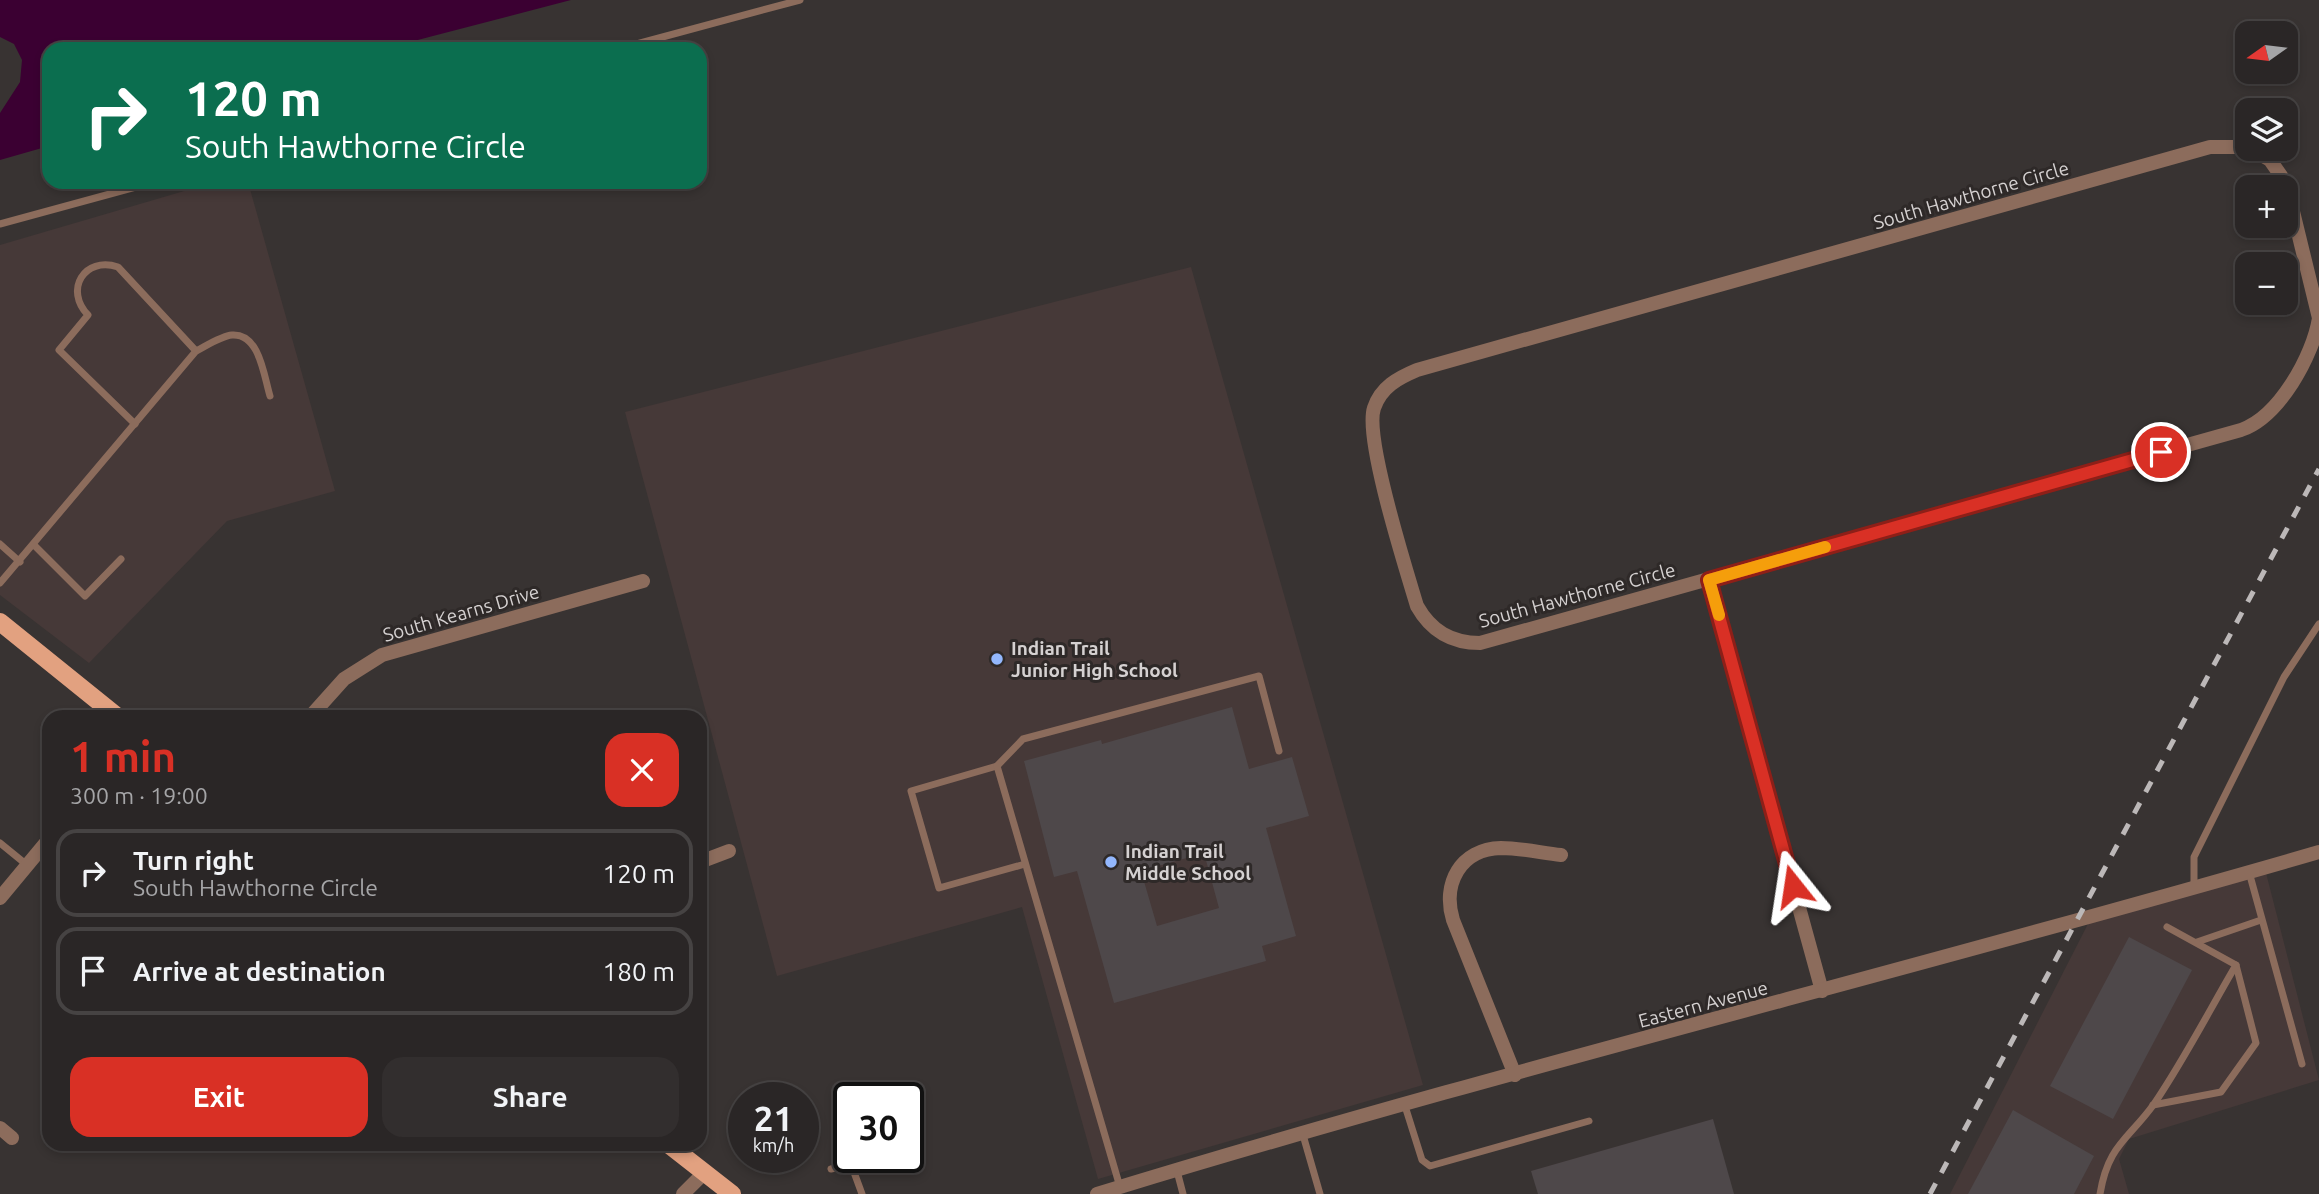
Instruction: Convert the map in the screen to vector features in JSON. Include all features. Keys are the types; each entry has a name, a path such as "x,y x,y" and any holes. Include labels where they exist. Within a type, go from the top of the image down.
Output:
{"main road":[{"path":"0,622 109,710"},
{"path":"677,1151 733,1194"}],"street":[{"name":"South Hawthorne Circle","path":"2235,148 2210,147 1417,370 1393,381 1375,406 1372,440 1416,606 1430,626 1446,637 1480,643 2241,430 2270,414 2279,404 2315,338 2319,318 2286,183 2271,161"},
{"path":"1709,580 1822,992"},
{"name":"South Kearns Drive","path":"316,710 344,679 382,655 643,581"},
{"path":"0,898 42,847"},
{"path":"1514,1075 1453,920 1448,904 1449,890 1461,865 1476,854 1500,848 1561,855"},
{"path":"707,859 729,851"},
{"name":"Eastern Avenue","path":"1097,1194 1514,1075 1822,992 2319,852"},
{"path":"0,1128 12,1138"},
{"path":"683,1194 704,1172"}],"lane":[{"path":"644,42 800,0"},
{"path":"0,224 128,189"},
{"path":"135,424 58,350 88,315 77,300 76,290 83,273 99,264 118,267 196,351"},
{"path":"0,583 196,351 231,335 243,337 255,347 270,396"},
{"path":"0,544 20,562"},
{"path":"34,545 85,596 121,559"},
{"path":"2194,888 2194,857 2284,677 2319,624"},
{"path":"1025,864 939,888 911,791 997,766 1023,739 1259,676 1279,751"},
{"path":"997,766 1120,1187"},
{"path":"0,843 27,865"},
{"path":"2249,872 2302,1063"},
{"path":"2197,942 2261,920"},
{"path":"2153,1105 2221,1092 2256,1043 2236,965 2167,928"},
{"path":"2101,1194 2104,1172 2119,1142 2153,1105 2236,965"},
{"path":"1405,1106 1422,1160 1430,1166 1589,1121"},
{"path":"1303,1135 1320,1194"},
{"path":"831,1169 851,1164 862,1194"},
{"path":"1177,1171 1183,1194"}],"shaded area":[{"path":"0,0 571,0 410,42 42,42 42,148 0,160 0,113 20,82 22,60 14,44 0,37"},
{"path":"191,189 250,189 335,491 227,521 89,663 0,595 0,245"},
{"name":"Indian Trail Junior High School","path":"1191,267 1423,1085 1098,1179 1022,907 777,976 625,412"},
{"path":"2265,869 2319,1080 2129,1139 2119,1159 2129,1194 1950,1194 2091,918"}],"building":[{"name":"Indian Trail Middle School","path":"1232,707 1249,769 1292,757 1309,816 1266,828 1296,936 1262,946 1266,961 1114,1003 1077,871 1054,877 1024,761 1101,740 1102,744","holes":["1204,853 1219,908 1157,926 1141,871"]},
{"path":"2129,937 2192,970 2113,1119 2050,1086"},
{"path":"2013,1110 2094,1156 2074,1194 1968,1194"},
{"path":"1713,1119 1734,1194 1538,1194 1531,1171"}],"railway":[{"path":"1930,1194 2319,469"}],"slow traffic":[{"path":"1719,615 1709,580 1825,547"}],"place":[{"name":"Indian Trail Junior High School","path":"997,659"},
{"name":"Indian Trail Middle School","path":"1111,862"}],"route":[{"path":"1793,886 1709,580 2161,452"}]}
